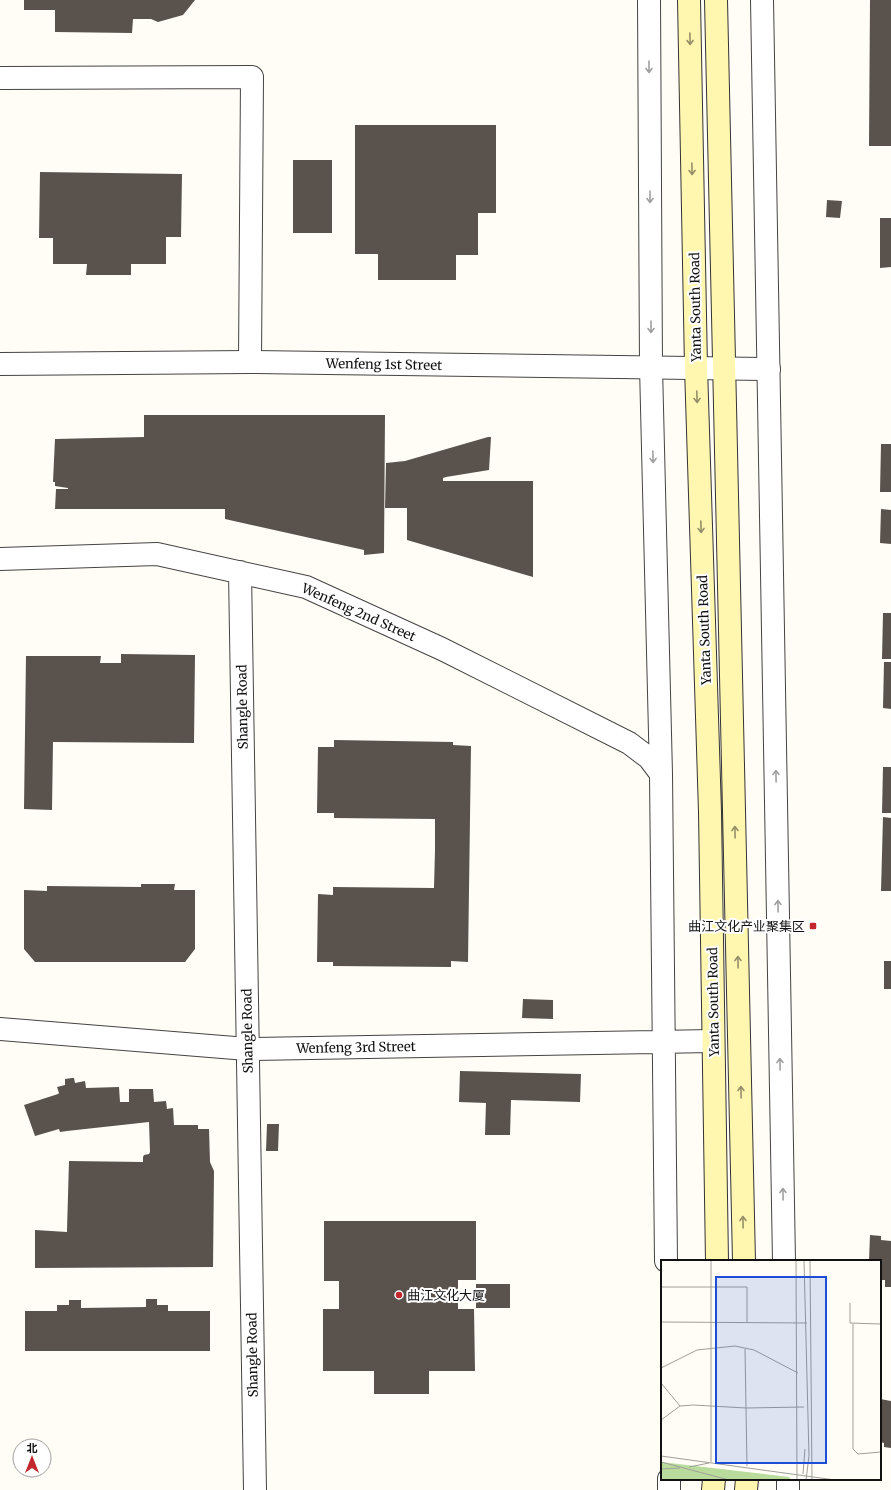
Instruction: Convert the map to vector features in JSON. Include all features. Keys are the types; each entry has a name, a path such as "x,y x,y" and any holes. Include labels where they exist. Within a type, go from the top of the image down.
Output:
{"main road":[{"name":"Yanta South Road","path":"689,0 696,367 710,804 717,1260"},
{"name":"Yanta South Road","path":"716,0 744,1260"},
{"path":"713,1490 714,1480"},
{"path":"746,1490 747,1480"}],"street":[{"path":"649,0 651,367 661,774 666,1260"},
{"path":"762,0 784,1260"},
{"path":"0,78 252,77 250,362"},
{"name":"Wenfeng 1st Street","path":"0,364 250,362 725,367 769,369"},
{"name":"Wenfeng 2nd Street","path":"0,559 157,554 306,587 442,649 629,744 649,758 661,774"},
{"name":"Shangle Road","path":"240,572 255,1490"},
{"name":"Wenfeng 3rd Street","path":"0,1029 247,1049 713,1041"}],"building":[{"path":"24,0 195,0 183,15 158,22 151,19 133,19 132,33 55,32 55,10 24,10"},
{"path":"870,0 891,0 891,146 869,146"},
{"path":"355,125 496,125 496,213 478,213 478,255 456,255 456,280 378,280 378,254 355,254"},
{"path":"293,160 332,160 332,233 293,233"},
{"path":"40,172 182,174 181,237 166,237 166,264 131,264 131,275 86,275 87,264 53,264 53,238 39,238"},
{"path":"827,200 842,201 840,218 826,217"},
{"path":"880,218 891,218 891,267 880,268"},
{"path":"144,415 385,415 384,553 364,555 364,550 225,519 225,509 55,509 56,489 68,488 55,486 55,482 53,482 55,439 144,437"},
{"path":"491,437 489,470 446,477 443,478 443,481 533,481 533,577 407,540 407,508 385,508 386,463 405,461"},
{"path":"881,444 891,444 891,492 880,492"},
{"path":"881,509 891,510 891,544 880,543"},
{"path":"883,613 891,613 891,659 882,659"},
{"path":"121,654 195,655 194,743 53,742 52,810 24,809 26,656 101,656 100,663 121,663"},
{"path":"884,662 891,662 891,709 883,708"},
{"path":"334,740 453,742 453,745 471,746 468,962 451,961 451,967 333,966 333,962 317,962 318,894 333,895 333,887 434,888 435,819 334,818 334,813 317,813 318,747 334,747"},
{"path":"883,767 891,767 891,813 882,813"},
{"path":"883,817 891,818 891,891 881,891"},
{"path":"141,884 175,884 174,890 195,890 195,949 185,962 35,962 24,949 24,890 47,891 47,886 141,887"},
{"path":"884,961 891,961 891,989 884,989"},
{"path":"523,999 553,1000 553,1019 522,1018"},
{"path":"460,1071 581,1074 580,1102 511,1100 510,1135 485,1135 486,1103 459,1102"},
{"path":"74,1078 75,1083 85,1081 86,1088 119,1087 120,1102 129,1102 129,1089 153,1089 154,1102 166,1101 167,1109 173,1108 174,1125 198,1125 198,1129 209,1129 210,1162 214,1171 213,1267 35,1268 35,1230 67,1232 69,1161 143,1162 144,1155 149,1154 150,1152 149,1122 60,1132 59,1129 35,1136 24,1105 58,1094 57,1087 65,1085 65,1079"},
{"path":"267,1124 279,1124 278,1151 266,1151"},
{"name":"曲江文化大厦","path":"324,1221 476,1221 476,1280 458,1280 458,1309 474,1309 475,1371 429,1371 429,1394 374,1394 374,1371 323,1371 323,1309 339,1309 339,1281 324,1281"},
{"path":"870,1235 881,1236 881,1240 891,1241 891,1287 885,1287 885,1280 881,1280 881,1260 869,1260"},
{"path":"476,1284 510,1284 510,1308 476,1308"},
{"path":"146,1299 157,1299 157,1305 168,1305 168,1311 210,1311 210,1351 25,1351 25,1311 57,1311 57,1305 69,1305 69,1300 81,1300 81,1308 146,1307"},
{"path":"881,1399 891,1401 891,1448 884,1447 884,1443 881,1442"}],"place":[{"name":"曲江文化产业聚集区","path":"813,926"},
{"name":"曲江文化大厦","path":"399,1295"}]}
